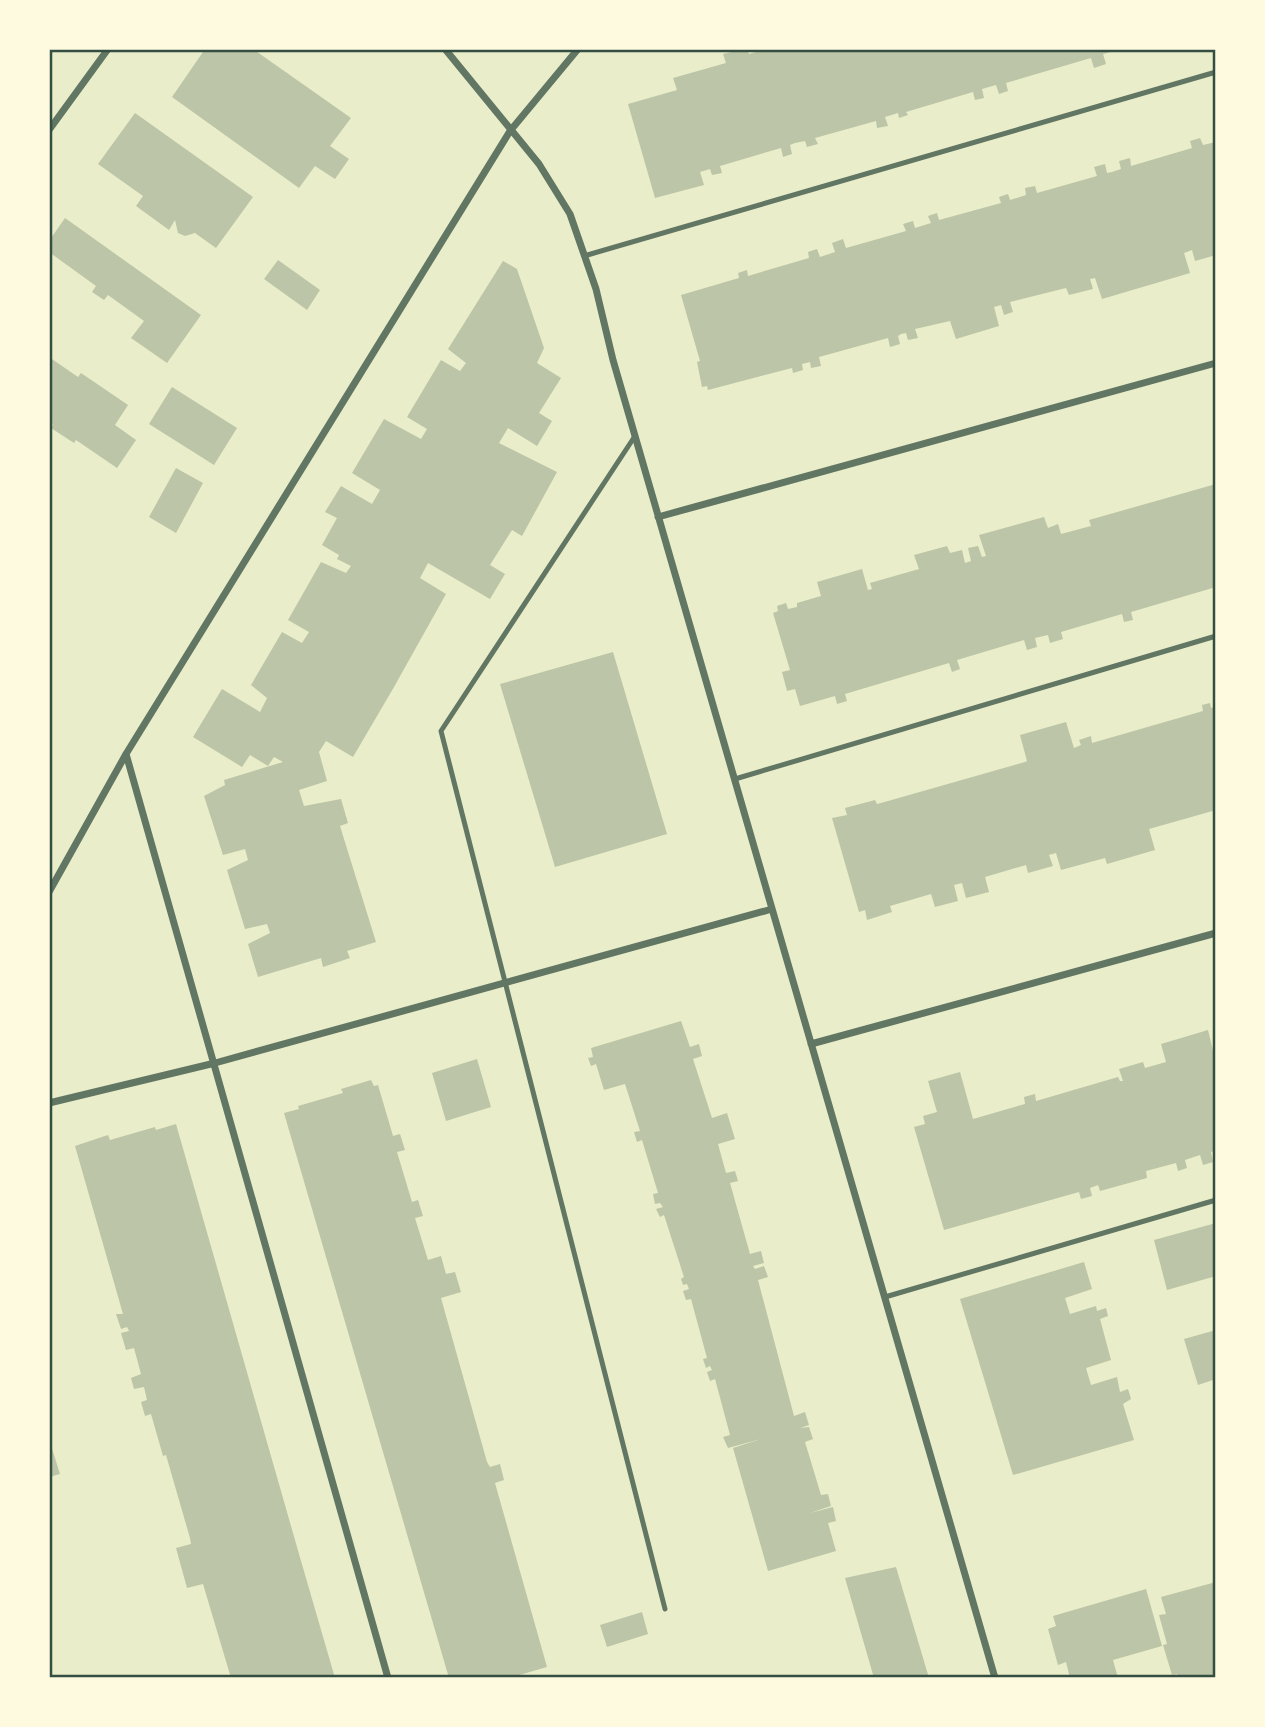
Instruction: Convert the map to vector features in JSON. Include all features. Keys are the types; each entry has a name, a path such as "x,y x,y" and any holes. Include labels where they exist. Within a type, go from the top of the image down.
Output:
{"street":[{"path":"49,130 108,49"},
{"path":"445,49 539,164 570,214 596,289 613,360 658,517 995,1678"},
{"path":"49,892 126,754 510,131 578,49"},
{"path":"658,517 1216,363"},
{"path":"126,754 388,1678"},
{"path":"49,1103 215,1063 772,909"},
{"path":"811,1044 1216,933"}],"lane":[{"path":"584,256 1216,72"},
{"path":"635,436 441,731 503,984 665,1609"},
{"path":"735,779 1216,636"},
{"path":"885,1297 1216,1200"}],"building":[{"path":"205,49 253,49 351,118 330,146 349,159 335,179 315,166 299,188 172,97"},
{"path":"747,49 749,54 767,49 1119,50 1103,54 1106,64 1094,68 1091,58 1006,83 1008,91 999,94 996,85 982,89 984,98 975,100 973,92 906,112 908,115 899,118 898,113 885,117 888,126 877,128 876,121 815,138 818,144 807,147 805,141 795,143 790,145 792,154 783,157 781,148 720,166 722,173 712,175 710,169 700,172 704,185 655,198 628,104 677,90 673,78 726,63 723,54"},
{"path":"135,113 253,197 216,248 195,233 185,236 178,233 175,220 169,230 136,206 143,196 98,164"},
{"path":"1200,138 1203,145 1216,142 1216,255 1195,261 1192,250 1184,253 1190,273 1102,299 1095,278 1090,279 1093,289 1069,295 1066,288 1010,302 1013,312 1004,315 1001,305 994,307 999,326 956,339 950,321 915,329 918,338 908,340 906,333 901,334 898,336 900,344 890,347 888,338 819,357 821,366 811,368 810,362 802,364 803,370 793,373 792,368 708,390 707,386 702,387 697,362 700,361 681,295 739,278 738,273 747,270 748,276 809,258 808,252 817,249 820,257 835,252 832,243 843,239 846,248 906,231 903,224 913,221 915,228 931,223 928,216 937,213 939,220 1001,203 999,197 1008,194 1010,200 1026,195 1025,188 1035,186 1037,193 1097,176 1094,167 1105,164 1107,173 1121,169 1119,161 1130,158 1131,166 1192,148 1190,141"},
{"path":"65,218 201,315 167,363 131,338 144,321 108,295 104,300 92,292 96,286 49,252 49,241"},
{"path":"278,260 320,290 307,310 264,279"},
{"path":"503,261 517,269 544,348 537,363 561,378 539,413 552,421 537,446 508,428 499,443 557,472 522,536 512,530 490,565 505,574 490,599 428,563 420,578 446,594 394,687 353,757 326,741 319,752 327,781 299,790 304,806 341,799 348,823 340,826 376,942 347,951 350,958 323,967 321,958 258,977 248,944 270,933 267,924 245,929 227,870 248,860 245,849 223,855 204,796 225,785 224,780 283,762 274,757 268,766 250,755 242,767 193,737 222,689 260,712 267,698 251,685 282,632 302,643 309,632 288,620 321,562 346,573 351,566 337,559 339,555 322,545 337,518 325,512 341,486 372,504 380,490 352,473 384,419 421,439 427,429 407,417 441,360 460,371 466,363 448,349"},
{"path":"49,357 78,377 81,373 128,405 115,425 136,440 117,468 76,440 74,443 51,428 53,424 49,421"},
{"path":"172,387 237,428 214,465 149,424"},
{"path":"176,468 203,483 176,533 149,517"},
{"path":"1216,484 1216,587 1131,612 1133,620 1124,622 1122,614 1061,632 1063,639 1050,643 1048,635 1035,638 1037,647 1027,650 1024,640 957,660 960,669 952,672 949,663 845,694 847,701 837,704 835,696 800,706 795,689 787,691 782,672 790,670 773,613 778,611 777,606 786,603 788,609 797,607 797,603 821,596 817,582 862,569 868,590 872,589 870,583 919,569 914,555 947,546 950,553 962,550 965,563 971,561 968,548 978,546 982,557 986,556 979,535 1044,517 1048,528 1058,524 1061,534 1091,526 1089,520"},
{"path":"613,652 667,834 555,867 500,684"},
{"path":"1210,703 1211,708 1216,706 1216,810 1149,829 1155,850 1107,864 1105,858 1061,870 1056,853 1049,855 1053,866 1028,873 1026,865 985,877 989,892 966,898 962,883 954,885 958,901 935,907 931,894 890,906 892,912 867,920 865,910 859,912 832,818 847,815 845,808 875,800 877,804 881,803 1025,762 1027,761 1020,735 1066,722 1074,748 1081,745 1079,740 1091,736 1092,743 1203,711 1202,705"},
{"path":"681,1021 690,1047 699,1044 702,1056 693,1059 712,1118 727,1113 735,1139 718,1144 726,1173 735,1171 738,1181 730,1183 750,1254 761,1251 764,1263 753,1266 755,1269 764,1266 768,1277 758,1280 794,1416 805,1412 809,1425 800,1428 809,1427 813,1439 805,1442 821,1495 828,1494 831,1506 810,1513 833,1507 836,1521 828,1523 836,1551 768,1571 733,1448 761,1439 728,1448 723,1437 730,1435 715,1379 710,1381 707,1372 712,1370 710,1366 706,1368 703,1359 707,1358 691,1299 686,1300 683,1291 689,1289 687,1284 683,1285 681,1279 684,1277 664,1215 660,1217 656,1209 663,1207 660,1203 655,1204 653,1194 658,1193 642,1140 637,1142 634,1132 640,1131 625,1084 604,1090 596,1064 591,1066 588,1058 593,1057 591,1048"},
{"path":"1208,1030 1213,1051 1216,1050 1216,1151 1211,1152 1213,1162 1203,1165 1200,1155 1185,1160 1187,1168 1178,1171 1176,1163 1146,1171 1147,1178 1100,1191 1098,1185 1090,1188 1092,1196 1081,1199 1079,1192 944,1230 914,1127 925,1124 923,1116 937,1112 928,1081 960,1072 973,1119 1025,1104 1024,1097 1035,1094 1036,1101 1118,1077 1123,1081 1119,1069 1143,1062 1145,1068 1166,1062 1161,1044"},
{"path":"477,1059 491,1107 446,1121 432,1073"},
{"path":"371,1080 374,1086 378,1085 393,1136 400,1134 405,1150 397,1152 412,1202 418,1200 423,1216 415,1218 428,1260 441,1256 446,1274 455,1272 461,1292 441,1298 487,1462 490,1467 500,1464 504,1480 495,1483 547,1667 509,1678 449,1678 284,1113 299,1109 298,1106 343,1093 341,1089"},
{"path":"176,1124 335,1678 231,1678 203,1584 187,1588 176,1548 191,1544 190,1538 151,1414 145,1416 141,1402 147,1400 144,1387 134,1389 131,1378 141,1374 134,1348 126,1350 121,1333 129,1331 127,1327 121,1329 116,1314 123,1314 75,1146 108,1135 110,1140"},
{"path":"1216,1223 1216,1276 1167,1290 1154,1240"},
{"path":"1084,1262 1092,1289 1065,1298 1070,1314 1096,1306 1097,1311 1106,1308 1108,1316 1100,1319 1111,1360 1086,1368 1091,1385 1117,1377 1120,1392 1128,1389 1131,1399 1123,1404 1134,1440 1013,1475 960,1299"},
{"path":"1216,1330 1216,1379 1198,1385 1184,1339"},
{"path":"49,1439 60,1474 49,1477"},
{"path":"896,1567 929,1678 874,1678 845,1578"},
{"path":"1216,1582 1216,1678 1178,1678 1177,1674 1172,1675 1163,1645 1167,1644 1159,1615 1166,1614 1161,1597"},
{"path":"1146,1589 1162,1646 1113,1660 1118,1678 1070,1678 1066,1662 1058,1665 1048,1629 1056,1626 1053,1616"},
{"path":"642,1612 648,1634 607,1647 600,1625"}]}
